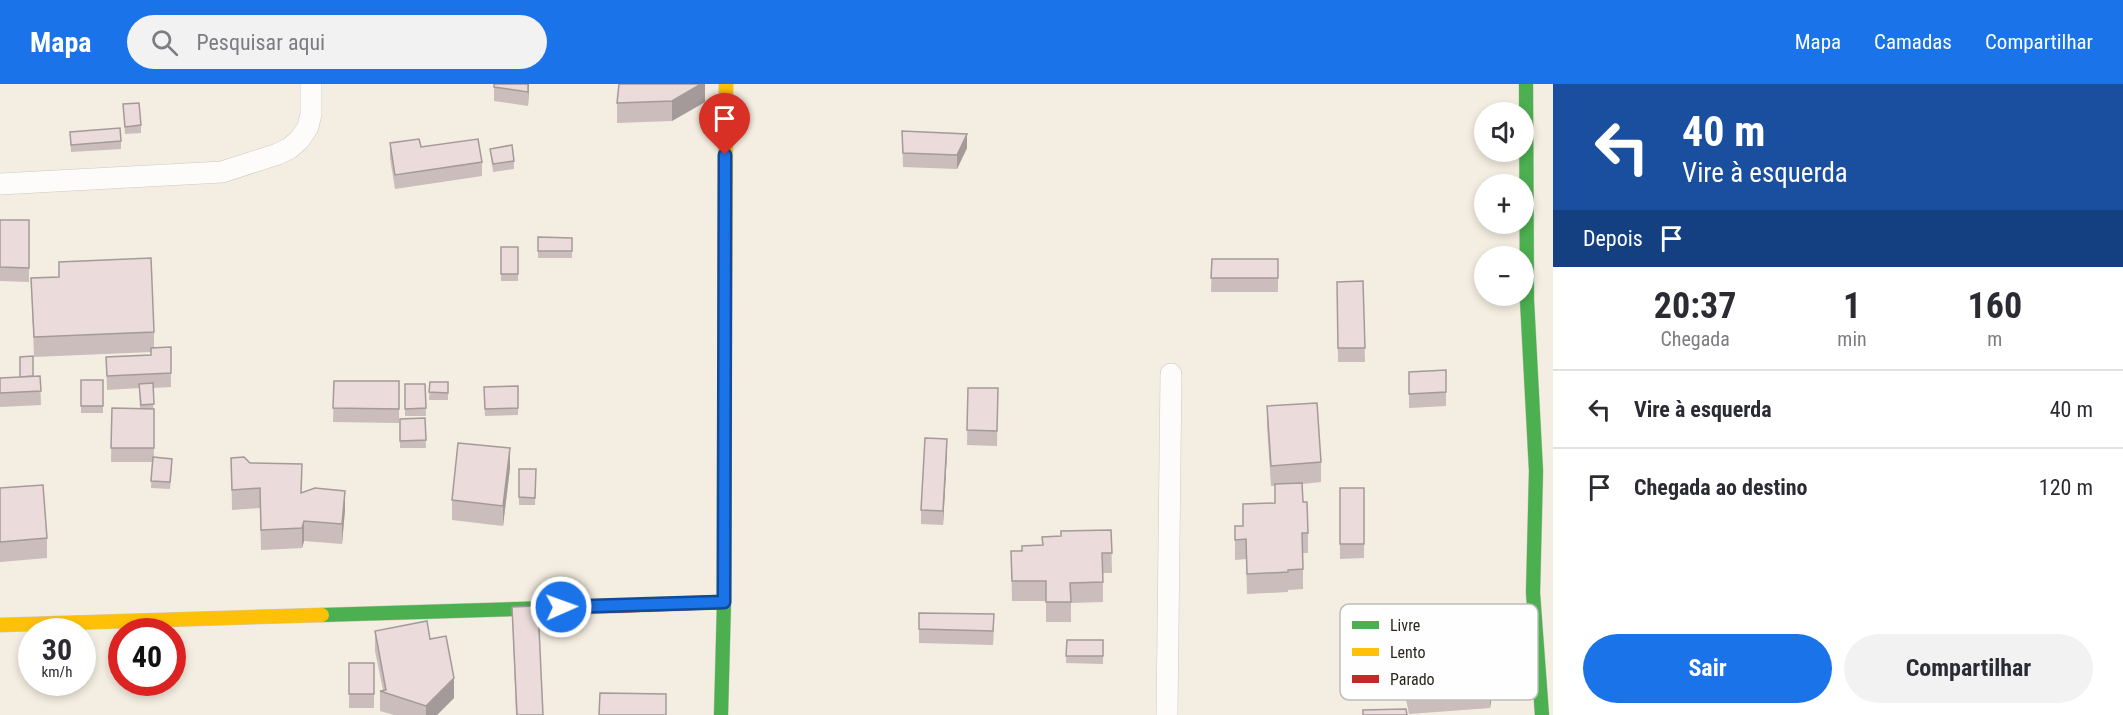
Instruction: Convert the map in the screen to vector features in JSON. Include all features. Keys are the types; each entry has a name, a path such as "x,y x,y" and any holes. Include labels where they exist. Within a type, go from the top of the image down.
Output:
{"street":[{"path":"0,184 222,172 278,154 290,148 308,127 311,114 311,84"},
{"path":"721,715 724,602 726,84"},
{"path":"1526,84 1527,300 1544,471 1534,604"},
{"path":"1167,715 1171,374"},
{"path":"0,624 724,602"},
{"path":"1538,660 1542,715"}],"building":[{"path":"494,84 528,84 528,92 494,87"},
{"path":"619,84 701,84 672,101 617,103"},
{"path":"139,103 141,125 125,127 123,104"},
{"path":"120,128 121,141 71,145 70,132"},
{"path":"902,131 967,134 957,155 903,153"},
{"path":"419,139 421,147 478,139 482,162 395,175 390,143"},
{"path":"512,145 514,161 493,164 490,149"},
{"path":"0,220 29,220 29,268 0,267"},
{"path":"538,237 572,238 572,251 538,251"},
{"path":"501,247 518,247 518,274 501,274"},
{"path":"151,258 154,332 34,337 31,278 59,277 59,262"},
{"path":"1212,259 1278,259 1278,278 1211,278"},
{"path":"1363,281 1365,348 1338,348 1337,282"},
{"path":"171,347 171,373 107,376 106,357 151,355 151,348"},
{"path":"33,356 33,376 20,377 20,357"},
{"path":"1446,370 1446,392 1409,394 1409,372"},
{"path":"40,376 41,391 0,393 0,378"},
{"path":"81,380 103,380 103,406 81,406"},
{"path":"334,381 399,381 399,409 333,408"},
{"path":"430,382 448,382 448,393 429,392"},
{"path":"153,383 154,404 141,405 139,384"},
{"path":"405,384 425,384 426,408 405,409"},
{"path":"518,386 518,408 485,409 484,387"},
{"path":"968,388 998,388 997,431 967,430"},
{"path":"1317,403 1321,462 1271,466 1267,406"},
{"path":"112,408 154,409 154,448 111,448"},
{"path":"425,418 426,440 400,441 400,419"},
{"path":"925,438 947,439 943,511 921,510"},
{"path":"458,443 510,448 503,506 452,500"},
{"path":"153,457 172,459 170,482 151,481"},
{"path":"244,457 250,463 302,464 301,493 315,488 345,491 342,524 304,521 302,528 261,530 260,488 232,490 231,458"},
{"path":"519,469 536,469 535,498 519,497"},
{"path":"1302,483 1303,502 1307,502 1308,533 1302,533 1303,569 1247,574 1246,539 1235,540 1235,526 1243,526 1243,504 1275,503 1275,484"},
{"path":"43,485 47,538 0,542 0,488"},
{"path":"1340,488 1364,488 1364,544 1340,544"},
{"path":"1111,530 1112,553 1102,553 1103,582 1070,583 1071,602 1046,602 1046,581 1012,581 1011,551 1022,551 1022,546 1043,545 1042,537 1061,536 1061,531"},
{"path":"538,606 543,715 517,715 512,607"},
{"path":"919,613 994,614 993,631 919,629"},
{"path":"427,621 430,639 446,636 454,678 426,706 380,691 386,690 375,631"},
{"path":"1067,640 1103,640 1103,656 1066,656"},
{"path":"349,663 374,663 374,694 349,694"},
{"path":"600,693 666,694 666,715 599,715"},
{"path":"1406,709 1407,715 1363,715 1363,710"}],"traffic: fast":[{"path":"1526,84 1527,300 1536,471 1534,604"},
{"path":"721,715 724,602 725,308"},
{"path":"322,615 613,606"},
{"path":"1538,661 1542,715"}],"traffic: slow":[{"path":"725,308 726,84"},
{"path":"0,625 322,615"}],"traffic: jam":[{"path":"613,606 724,602"}],"route":[{"path":"561,607 724,602 725,155"}]}
